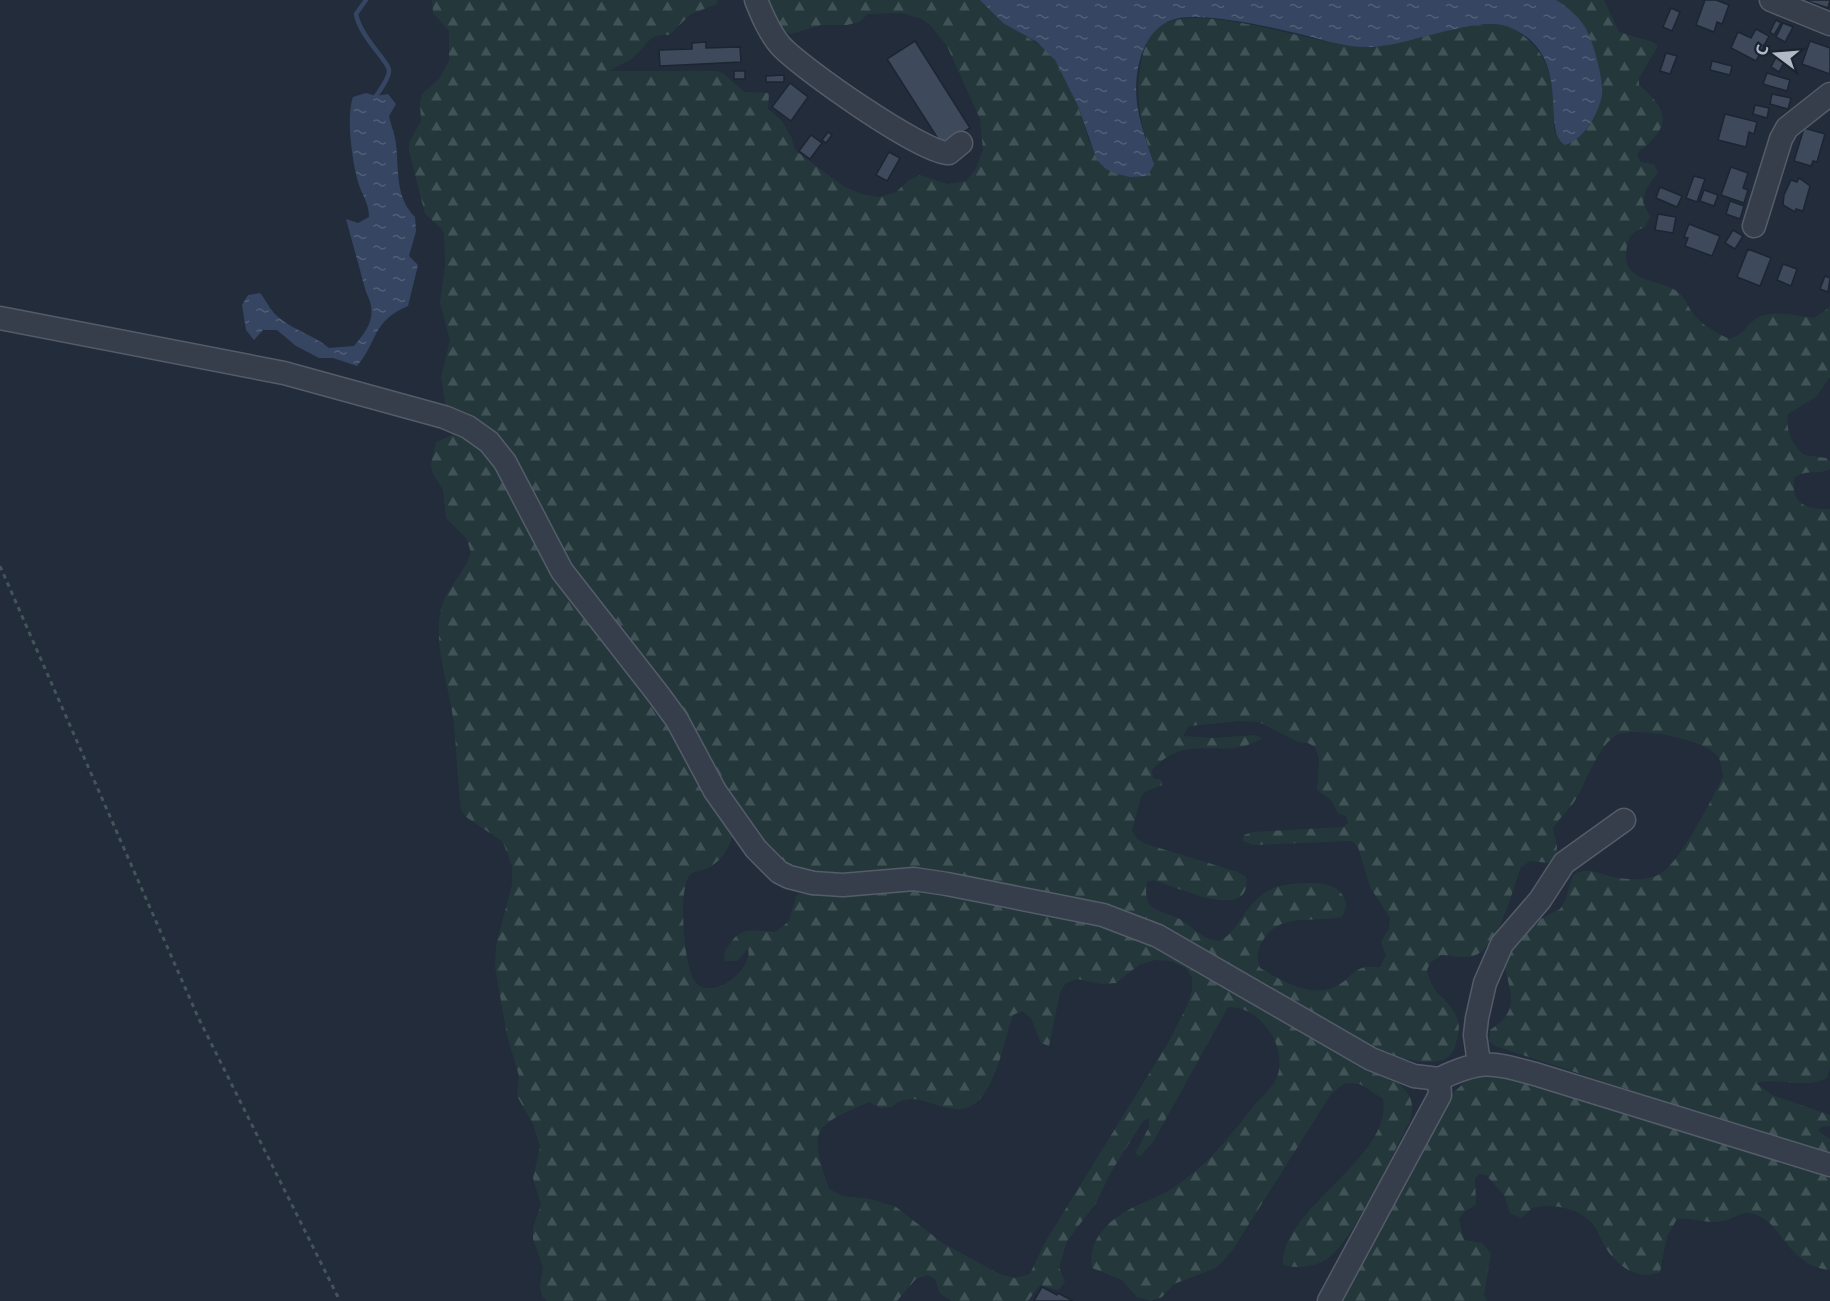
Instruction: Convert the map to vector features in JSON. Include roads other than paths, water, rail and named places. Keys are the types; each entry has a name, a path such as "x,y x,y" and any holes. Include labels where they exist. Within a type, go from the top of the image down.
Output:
{"street":[{"path":"756,0 778,43 808,69 891,127 932,150 948,153 961,144"},
{"path":"1771,0 1830,24"},
{"path":"1754,226 1780,139 1787,128 1830,94"},
{"path":"0,318 284,374 444,417 468,427 489,442 505,462 562,571 677,720 715,791 744,833 771,865 789,877 813,883 843,885 914,879 1103,915 1158,936 1371,1059 1414,1076 1439,1079 1479,1064 1495,1063 1830,1165"},
{"path":"1479,1064 1475,1035 1477,1018 1485,983 1502,944 1540,900 1564,864 1624,820"},
{"path":"1329,1301 1440,1095 1439,1079"}],"water":[{"path":"980,0 1556,0 1574,14 1588,33 1598,64 1602,95 1597,110 1584,132 1565,145 1558,136 1549,72 1542,55 1530,39 1509,27 1481,24 1404,42 1361,47 1342,45 1238,21 1206,17 1179,18 1166,22 1156,30 1148,40 1143,52 1137,78 1137,104 1154,165 1147,176 1130,177 1106,169 1097,160 1078,106 1055,60 1037,42 1003,23"},
{"path":"366,93 376,96 388,94 396,104 389,116 395,141 401,192 415,217 416,231 409,256 418,265 408,306 396,312 381,325 357,366 333,358 319,358 296,346 277,330 263,330 254,340 246,330 242,305 248,295 260,293 272,311 283,321 329,348 354,346 368,327 371,314 370,300 346,219 358,223 369,217 367,203 356,173 350,127 353,97"}],"waterway":[{"path":"366,0 356,14 368,40 389,71 376,96"}]}
